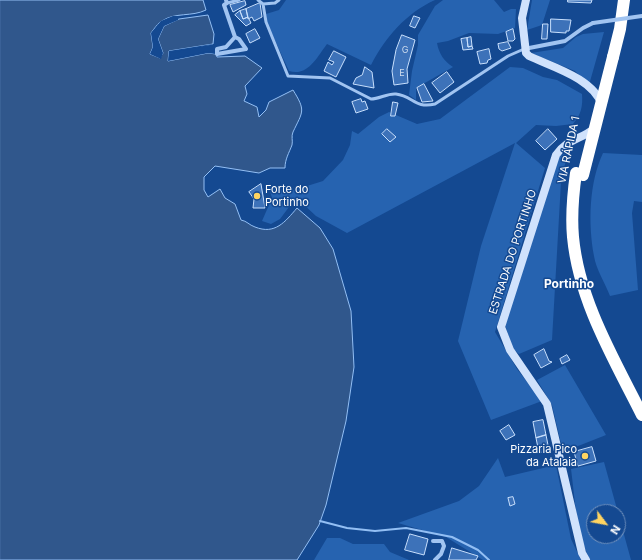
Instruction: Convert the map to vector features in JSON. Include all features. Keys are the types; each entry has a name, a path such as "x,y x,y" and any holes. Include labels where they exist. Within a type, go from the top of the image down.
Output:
{"highway":[{"name":"VIA RÁPIDA 1","path":"616,0 609,57 580,174 572,223 580,278 596,322 642,415"},
{"name":"VIA RÁPIDA 1","path":"609,57 620,29 624,0"},
{"name":"VIA RÁPIDA 1","path":"580,174 580,215 584,256 588,275 604,319 642,398"}],"street":[{"path":"526,0 522,18 524,49 565,41 583,28 593,23 642,16"},
{"path":"227,2 224,5 235,37 239,39 246,49 217,54 217,49 226,47 235,37"},
{"name":"ESTRADA DO PORTINHO","path":"524,49 529,56 574,76 596,93 602,104 603,116 598,125 586,135 572,139 562,146 556,155 501,327 510,350 547,404 582,553 586,560"},
{"path":"433,541 442,542 444,546 441,554 435,560"}],"lane":[{"path":"227,2 239,0"},
{"path":"258,0 263,4 266,22 288,76 330,78 371,99 394,93 421,105 435,104 508,56 524,49"},
{"path":"263,4 276,3 279,0"}],"shaded area":[{"path":"0,0 203,0 206,10 172,16 162,21 158,25 151,33 153,47 150,54 160,58 163,53 158,39 164,26 179,19 208,15 214,34 213,44 169,51 168,61 208,53 216,54 217,57 245,56 262,68 245,86 247,94 244,101 257,107 259,117 266,110 269,102 293,90 300,102 302,111 292,134 292,145 286,159 285,168 270,168 259,173 215,166 204,177 204,190 208,197 220,189 225,198 235,204 241,220 253,226 268,229 279,226 297,208 320,228 333,249 351,311 354,367 346,421 326,505 319,525 297,560 0,560"},
{"path":"286,0 435,0 424,5 397,27 383,45 371,65 327,44 316,60 307,69 296,72 289,71 267,23 266,14 279,10"},
{"path":"443,0 494,0 504,12 511,9 516,9 515,28 498,34 469,33 448,41 437,43 442,57 453,67 416,88 416,100 409,95 412,71 418,45 418,35 435,6"},
{"path":"532,0 550,0 542,25 527,30"},
{"path":"604,32 589,85 575,71 531,53 563,48 576,37 583,34"},
{"path":"510,67 523,68 543,77 557,80 582,94 582,102 580,114 573,124 556,126 536,125 516,143 545,168 495,332 517,369 542,401 491,420 458,341 481,246 515,143 347,233 316,216 302,203 289,207 280,219 271,224 262,221 272,198 269,188 291,191 323,181 343,160 350,145 352,131 358,134 379,117 389,112 417,124 440,119"},
{"path":"568,151 561,182 552,340 519,354 513,349 505,325 559,157"},
{"path":"603,153 642,155 642,202 634,201 632,213 638,290 610,296 595,261 591,230 592,190 598,165"},
{"path":"565,365 606,435 563,452 552,405 537,380"},
{"path":"498,458 505,477 556,465 571,539 581,560 483,560 446,537 398,523 459,501 479,486"},
{"path":"604,462 616,504 586,504 586,544 626,544 626,542 631,560 590,560 582,539 575,504 571,469"},
{"path":"327,538 340,538 353,544 384,544 390,552 409,560 314,560"}],"pier":[{"path":"173,16 178,16 178,20 164,26 158,39 163,53 161,59 150,54 153,47 151,33 161,21"},
{"path":"215,44 171,53 170,59 208,51 216,52 216,54 208,53 168,61 169,51"}],"building":[{"path":"568,0 592,0 591,3 568,2"},
{"path":"245,1 246,5 233,12 230,5"},
{"path":"260,3 262,17 254,21 252,17 248,19 246,9"},
{"path":"246,9 248,17 243,19 240,11"},
{"path":"240,11 243,19 248,17 251,23 246,26 235,15"},
{"path":"414,16 420,18 415,28 410,26"},
{"path":"551,19 571,20 569,31 566,31 566,33 551,32"},
{"path":"543,24 548,24 547,39 542,39"},
{"path":"255,29 260,38 250,43 246,34"},
{"path":"513,29 515,39 513,41 508,41 506,32"},
{"path":"402,35 415,40 407,69 408,83 394,85 392,71 396,50"},
{"path":"471,37 472,46 468,47 467,38"},
{"path":"467,38 468,47 472,46 473,49 463,50 461,39"},
{"path":"508,42 511,48 502,51 499,49 498,44"},
{"path":"489,49 491,59 488,60 487,63 480,64 477,52"},
{"path":"334,51 346,57 336,77 324,71 328,62 332,65 334,62 329,60"},
{"path":"365,67 372,72 374,88 353,84 356,78 362,75"},
{"path":"447,72 454,82 440,93 432,83"},
{"path":"424,84 433,101 422,102 417,88"},
{"path":"361,99 362,102 365,101 368,109 356,113 352,102"},
{"path":"393,102 398,103 395,116 391,116"},
{"path":"387,129 396,137 390,142 382,134"},
{"path":"548,129 557,139 545,150 536,141"},
{"name":"Forte do Portinho","path":"261,184 265,208 253,208 254,199 249,192"},
{"path":"544,349 549,361 552,362 541,368 534,355"},
{"path":"567,355 570,360 562,364 560,359"},
{"path":"543,420 546,435 536,438 533,422"},
{"path":"509,425 515,435 506,440 500,431"},
{"path":"546,435 549,450 539,453 536,438"},
{"name":"Pizzaria Pico da Atalaia","path":"592,447 596,461 578,466 574,452"},
{"path":"513,497 515,504 510,506 508,498"},
{"path":"410,534 428,539 424,555 405,550"},
{"path":"452,548 478,556 476,560 449,560"}],"waterway":[{"path":"320,521 347,528 375,531 406,528 452,537 478,550 489,560"}],"place":[{"name":"Forte do Portinho","path":"257,196"},
{"name":"Pizzaria Pico da Atalaia","path":"585,456"}],"district":[{"name":"Portinho","path":"569,284"}]}
